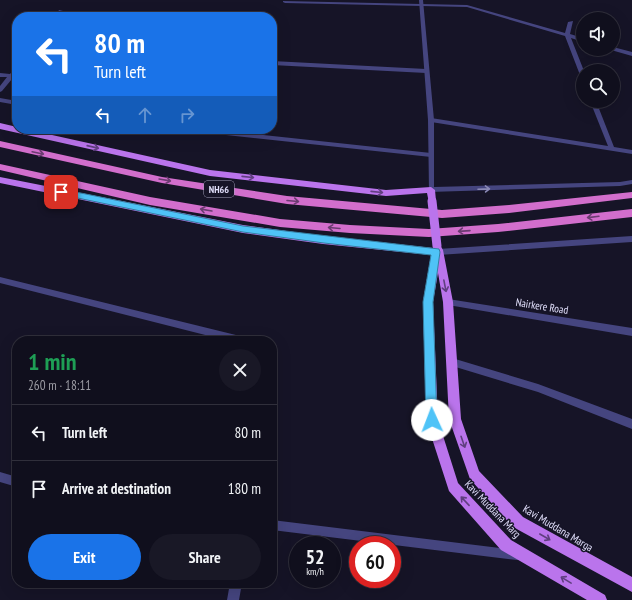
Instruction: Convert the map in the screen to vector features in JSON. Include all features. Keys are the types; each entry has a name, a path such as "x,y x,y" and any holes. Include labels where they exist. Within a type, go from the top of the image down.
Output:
{"highway":[{"name":"NH66","path":"0,144 162,180 287,200 434,213 508,209 632,195"},
{"name":"NH66","path":"0,167 150,201 280,223 350,229 429,233 498,228 632,213"}],"main road":[{"path":"0,126 12,129"},
{"path":"0,180 243,229 324,240 437,249 431,190 386,193 210,173 36,134"},
{"name":"Kavi Muddana Marga","path":"437,249 448,302 455,419 474,475 518,522 632,585"},
{"name":"Kavi Muddana Marg","path":"437,249 428,302 432,420 453,487 506,545 600,600"}],"street":[{"path":"286,2 421,2 467,6 576,38"},
{"path":"421,2 431,120 431,190 620,184 632,182"},
{"path":"571,22 567,35 579,64"},
{"path":"620,51 632,54"},
{"path":"277,64 426,71"},
{"path":"0,75 11,76"},
{"path":"0,90 11,76"},
{"path":"0,100 12,102"},
{"path":"596,108 612,149"},
{"path":"431,120 632,152"},
{"path":"241,134 431,155"},
{"path":"437,249 632,239"},
{"path":"0,280 224,336"},
{"name":"Nairkere Road","path":"448,302 632,332"},
{"path":"452,362 538,388 632,424"},
{"path":"0,477 12,481"},
{"path":"277,526 526,557"},
{"path":"233,600 235,588"}],"route":[{"path":"61,192 243,229 324,240 414,248 436,252 428,302 432,420"}]}
